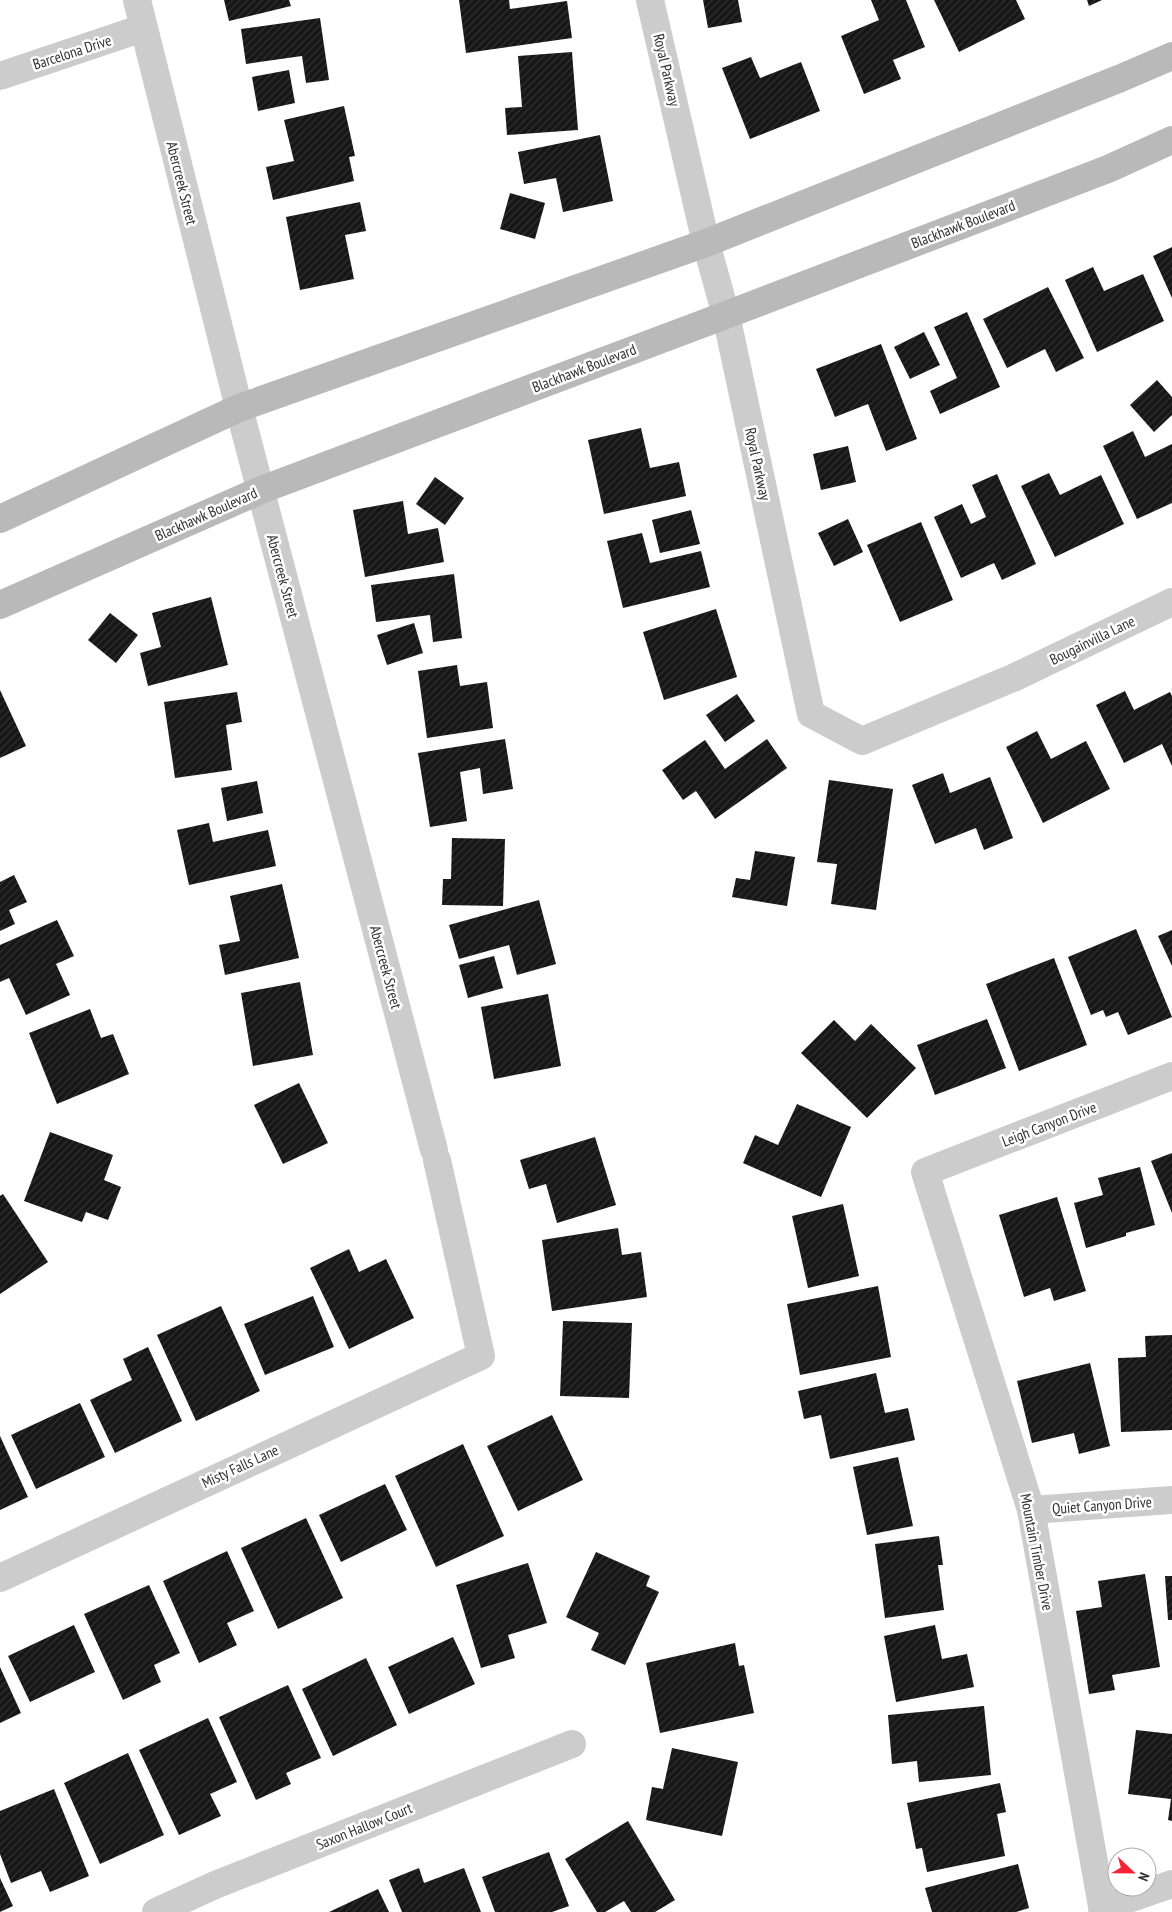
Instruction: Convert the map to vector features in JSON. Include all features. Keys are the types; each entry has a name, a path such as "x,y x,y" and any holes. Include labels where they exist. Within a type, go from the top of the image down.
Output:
{"main road":[{"path":"0,519 239,408 706,243 1172,56"},
{"name":"Blackhawk Boulevard","path":"0,605 261,490 1108,169 1172,140"}],"street":[{"name":"Abercreek Street","path":"137,0 239,408 435,1155 482,1356"},
{"name":"Royal Parkway","path":"650,0 706,243 726,315 811,714 862,742 1013,678"},
{"name":"Barcelona Drive","path":"0,76 143,28"},
{"name":"Bougainvilla Lane","path":"1013,678 1172,602"},
{"name":"Leigh Canyon Drive","path":"926,1172 1172,1076"},
{"name":"Mountain Timber Drive","path":"926,1172 1031,1510 1102,1910"},
{"name":"Misty Falls Lane","path":"0,1578 482,1356"},
{"name":"Quiet Canyon Drive","path":"1031,1510 1172,1500"},
{"name":"Saxon Hallow Court","path":"156,1912 215,1885 572,1744"},
{"path":"1102,1910 1172,1884"}],"building":[{"path":"224,0 289,0 291,6 229,21"},
{"path":"459,0 509,0 510,9 567,1 572,38 466,53"},
{"path":"703,0 738,0 742,22 708,28"},
{"path":"871,0 906,0 925,47 893,60 901,79 864,94 841,36 879,20"},
{"path":"934,0 1016,0 1025,19 959,52"},
{"path":"1087,0 1102,0 1089,6"},
{"path":"320,18 329,80 306,83 302,56 246,64 241,29"},
{"path":"572,52 578,130 507,135 505,108 522,107 518,56"},
{"path":"751,57 760,78 801,62 820,111 750,139 722,68"},
{"path":"289,70 295,103 258,111 252,77"},
{"path":"344,106 355,156 349,157 354,181 273,200 266,167 294,161 284,120"},
{"path":"600,135 613,201 563,212 556,178 524,184 518,152"},
{"path":"510,193 545,203 535,239 500,229"},
{"path":"360,202 366,231 345,235 354,279 300,290 286,217"},
{"path":"1172,247 1172,298 1153,256"},
{"path":"1093,267 1104,291 1143,274 1164,321 1097,352 1065,280"},
{"path":"1048,287 1084,358 1056,372 1045,349 1007,368 983,319"},
{"path":"967,312 1000,387 940,414 930,391 957,378 934,327"},
{"path":"924,332 940,365 910,379 894,347"},
{"path":"881,344 917,439 886,451 868,404 835,417 816,369"},
{"path":"1157,380 1172,397 1172,415 1154,432 1130,405"},
{"path":"641,428 650,468 679,462 686,496 604,514 588,440"},
{"path":"1133,431 1145,457 1172,444 1172,503 1137,519 1103,446"},
{"path":"848,446 856,482 821,490 813,454"},
{"path":"1049,473 1060,495 1101,475 1124,524 1055,557 1021,486"},
{"path":"997,474 1036,564 1002,580 994,563 961,578 934,517 962,504 971,524 986,517 972,485"},
{"path":"435,477 464,498 445,525 416,504"},
{"path":"403,501 408,534 438,528 444,562 365,577 353,510"},
{"path":"691,510 700,544 660,553 652,520"},
{"path":"848,519 863,552 834,566 818,533"},
{"path":"921,522 953,600 900,622 867,545"},
{"path":"642,533 650,563 701,551 710,587 623,608 607,541"},
{"path":"454,574 462,638 433,642 430,615 376,622 371,585"},
{"path":"211,597 228,665 148,686 140,653 161,647 152,613"},
{"path":"716,609 737,677 664,700 643,632"},
{"path":"110,613 138,635 116,663 88,640"},
{"path":"414,623 423,653 387,665 377,635"},
{"path":"457,665 460,686 487,682 493,728 427,738 418,671"},
{"path":"0,690 26,746 0,758"},
{"path":"1125,691 1134,710 1170,692 1172,696 1172,766 1162,744 1124,763 1096,705"},
{"path":"237,692 242,722 226,725 232,770 175,778 164,702"},
{"path":"737,694 755,721 725,742 706,715"},
{"path":"1037,731 1051,759 1086,741 1110,789 1043,823 1006,747"},
{"path":"505,739 513,789 483,794 480,768 460,772 467,821 430,827 418,753"},
{"path":"767,739 787,768 715,819 696,791 683,800 662,770 705,740 725,769"},
{"path":"943,773 950,793 990,777 1013,838 984,850 976,828 935,844 912,785"},
{"path":"829,780 893,789 876,910 831,904 837,864 817,862"},
{"path":"257,781 263,813 227,821 221,788"},
{"path":"209,823 213,842 268,830 276,866 189,885 177,830"},
{"path":"452,838 505,839 503,906 442,905 443,879 451,879"},
{"path":"755,851 795,857 787,906 732,897 736,878 750,880"},
{"path":"14,875 27,902 9,910 15,924 0,931 0,882"},
{"path":"282,884 299,958 225,975 219,945 240,941 230,896"},
{"path":"539,900 556,964 517,975 509,945 459,959 449,925"},
{"path":"57,920 74,956 56,964 70,995 26,1015 9,978 0,982 0,945"},
{"path":"1136,929 1172,1017 1128,1035 1118,1012 1106,1017 1103,1010 1091,1015 1068,957"},
{"path":"1172,930 1172,966 1158,936"},
{"path":"494,956 503,988 468,998 459,965"},
{"path":"1054,958 1087,1045 1019,1071 986,984"},
{"path":"300,982 313,1055 253,1066 241,993"},
{"path":"548,994 561,1066 494,1079 481,1007"},
{"path":"90,1009 101,1038 113,1034 129,1074 57,1104 29,1033"},
{"path":"987,1019 1006,1068 935,1095 917,1045"},
{"path":"834,1020 855,1041 871,1024 916,1068 867,1118 801,1053"},
{"path":"299,1083 328,1143 283,1164 254,1105"},
{"path":"797,1104 851,1127 821,1197 743,1163 755,1135 778,1145"},
{"path":"50,1132 113,1155 104,1180 121,1187 108,1220 86,1212 82,1222 24,1201"},
{"path":"595,1137 616,1205 557,1223 546,1184 529,1189 520,1160"},
{"path":"1172,1153 1172,1213 1151,1161"},
{"path":"1140,1167 1155,1225 1126,1233 1126,1236 1086,1248 1074,1203 1103,1195 1098,1178"},
{"path":"3,1194 48,1262 0,1294 0,1196"},
{"path":"1057,1197 1086,1291 1054,1301 1050,1288 1024,1297 999,1215"},
{"path":"843,1204 859,1276 808,1288 792,1216"},
{"path":"618,1228 622,1255 641,1252 647,1297 552,1311 542,1240"},
{"path":"349,1249 359,1272 386,1259 414,1318 349,1349 310,1268"},
{"path":"878,1286 891,1357 800,1375 787,1304"},
{"path":"313,1296 334,1347 265,1375 244,1324"},
{"path":"221,1306 260,1391 196,1421 157,1335"},
{"path":"563,1321 632,1323 629,1398 560,1396"},
{"path":"1172,1335 1172,1430 1121,1432 1118,1358 1146,1357 1145,1336"},
{"path":"148,1347 182,1421 115,1453 90,1400 132,1380 123,1359"},
{"path":"1090,1363 1110,1446 1079,1454 1074,1433 1032,1443 1017,1381"},
{"path":"876,1373 885,1413 908,1408 915,1440 830,1459 821,1415 804,1419 798,1391"},
{"path":"80,1403 105,1457 36,1489 11,1435"},
{"path":"552,1415 583,1480 518,1511 487,1446"},
{"path":"0,1436 28,1497 0,1510"},
{"path":"463,1444 504,1536 436,1567 395,1476"},
{"path":"898,1457 913,1526 867,1535 853,1467"},
{"path":"385,1484 407,1530 341,1562 319,1515"},
{"path":"306,1518 343,1598 278,1629 241,1548"},
{"path":"939,1536 943,1565 938,1565 944,1610 885,1618 875,1544"},
{"path":"227,1551 254,1611 227,1623 237,1645 199,1663 163,1581"},
{"path":"596,1552 650,1576 646,1586 659,1592 625,1665 591,1650 599,1633 566,1617"},
{"path":"528,1563 547,1623 508,1635 515,1658 481,1668 456,1585"},
{"path":"1145,1574 1160,1667 1112,1675 1115,1690 1089,1694 1076,1611 1102,1607 1098,1581"},
{"path":"1165,1576 1172,1576 1172,1620 1168,1620"},
{"path":"149,1585 180,1653 154,1665 161,1682 123,1700 84,1614"},
{"path":"74,1625 95,1672 30,1702 8,1656"},
{"path":"935,1625 942,1659 967,1654 974,1687 896,1702 884,1636"},
{"path":"453,1637 475,1684 409,1714 388,1667"},
{"path":"735,1643 739,1666 744,1665 754,1713 660,1733 646,1663"},
{"path":"366,1658 397,1725 333,1756 302,1689"},
{"path":"0,1667 21,1713 0,1723"},
{"path":"288,1685 321,1758 286,1773 291,1784 256,1800 219,1717"},
{"path":"984,1706 991,1775 919,1782 917,1761 892,1764 888,1715"},
{"path":"208,1718 237,1782 210,1794 221,1816 179,1835 139,1750"},
{"path":"1136,1730 1172,1734 1172,1821 1168,1820 1171,1799 1128,1794"},
{"path":"672,1748 738,1762 722,1836 646,1820 652,1787 663,1789"},
{"path":"128,1753 164,1835 100,1864 64,1783"},
{"path":"1000,1783 1006,1812 997,1814 1005,1856 927,1872 922,1848 916,1849 907,1803"},
{"path":"54,1789 89,1876 50,1892 41,1871 11,1883 0,1854 0,1811"},
{"path":"628,1821 675,1900 655,1912 631,1912 624,1901 605,1912 597,1912 565,1859"},
{"path":"549,1852 569,1906 552,1912 495,1912 482,1877"},
{"path":"1018,1864 1029,1908 1016,1912 932,1912 925,1888"},
{"path":"419,1868 424,1883 464,1868 481,1912 402,1912 389,1880"},
{"path":"0,1878 13,1906 0,1912"},
{"path":"378,1889 389,1912 329,1912"}]}
